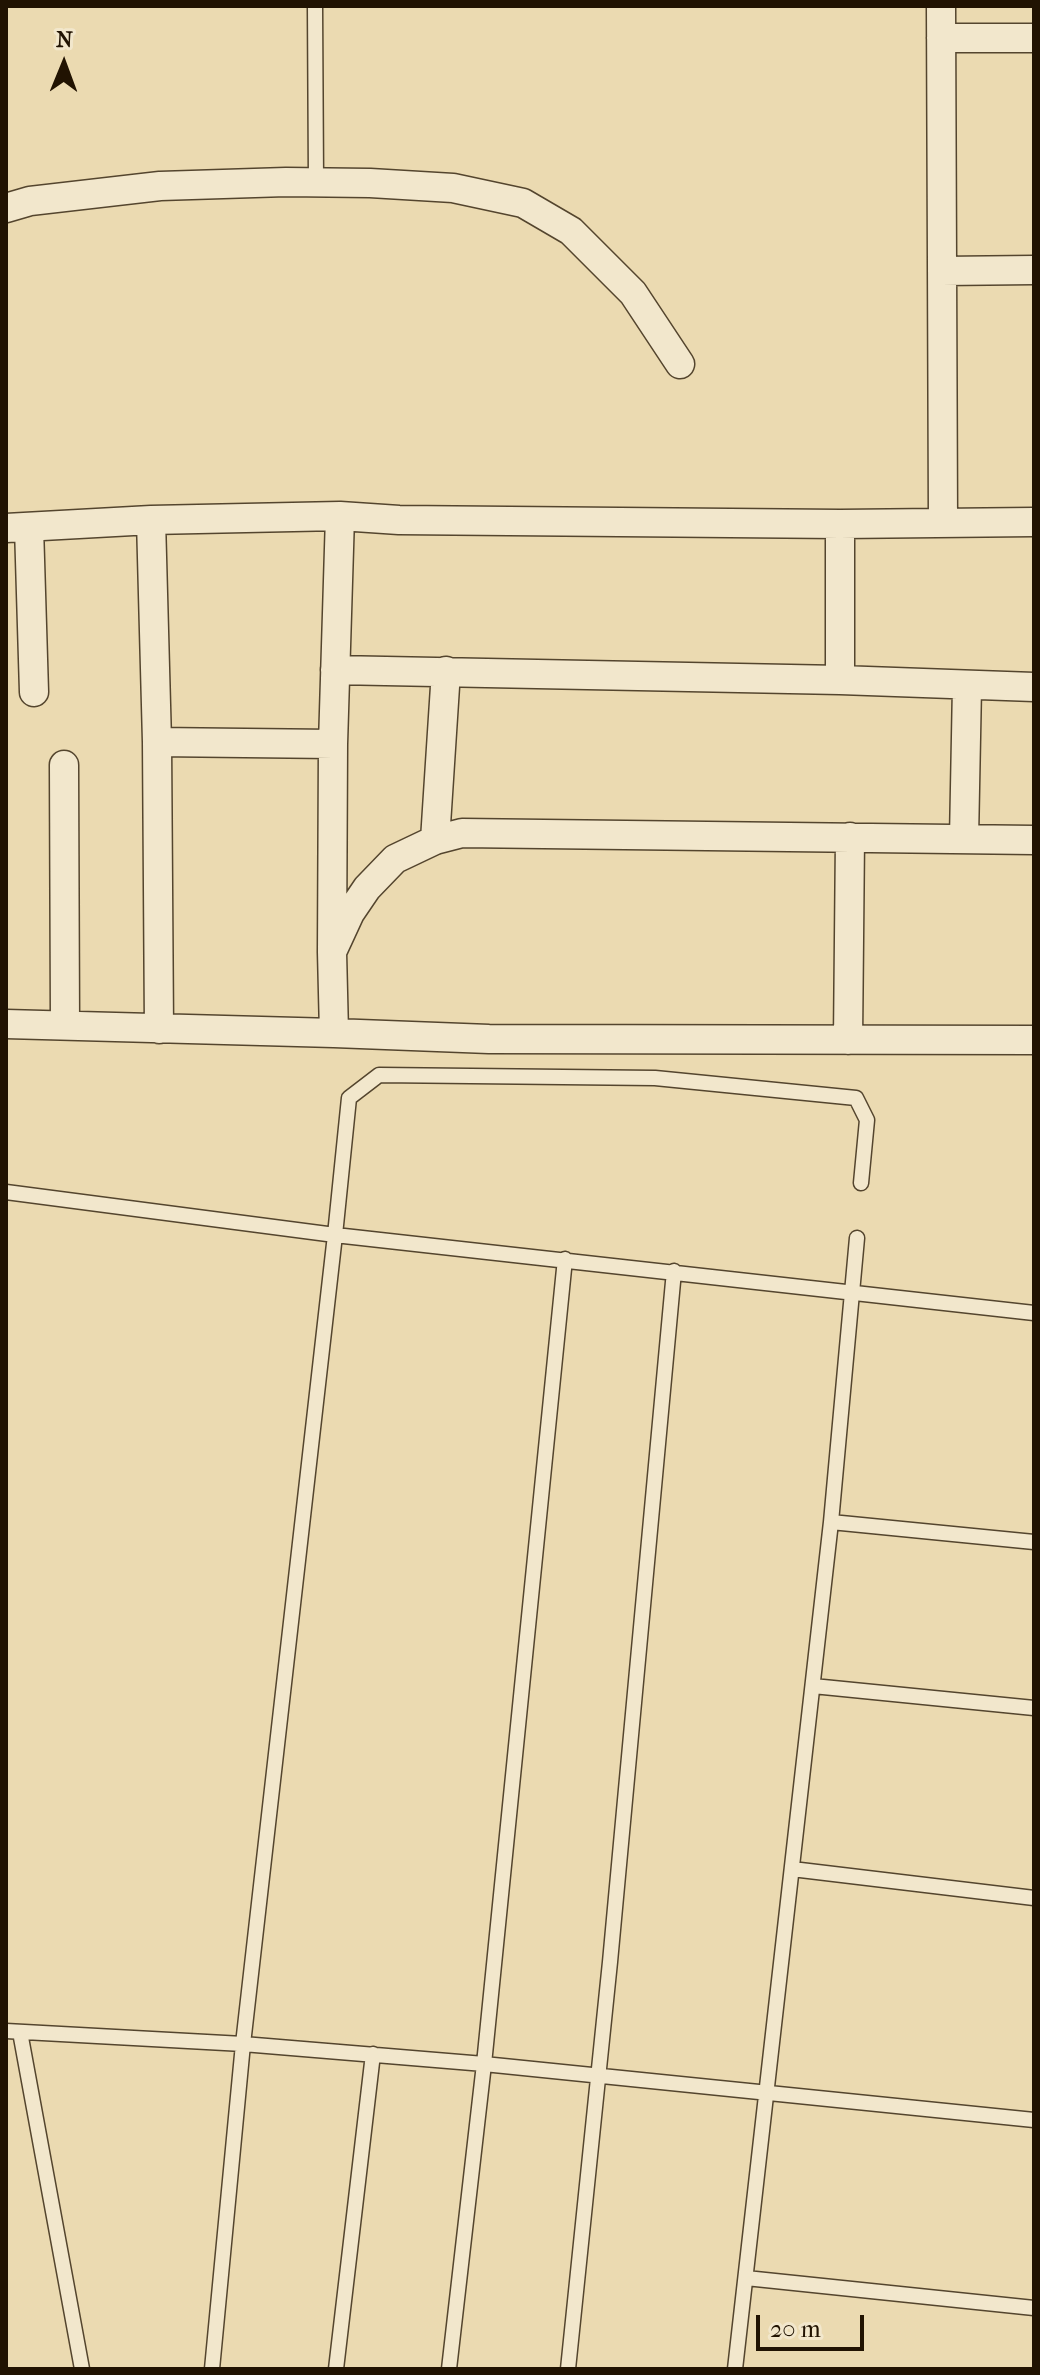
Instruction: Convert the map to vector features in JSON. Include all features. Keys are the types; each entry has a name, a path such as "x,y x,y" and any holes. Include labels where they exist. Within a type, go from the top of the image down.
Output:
{"street":[{"path":"941,6 943,522"},
{"path":"941,38 1034,38"},
{"path":"6,208 30,201 160,186 316,182 453,188 523,203 571,231 633,293 680,364"},
{"path":"942,271 1034,270"},
{"path":"34,692 18,528 151,520 340,516 399,520 840,524 1034,522"},
{"path":"334,1033 333,744 340,516"},
{"path":"151,520 157,742 159,1029"},
{"path":"840,524 840,680"},
{"path":"335,670 1034,687"},
{"path":"435,840 446,671"},
{"path":"964,839 967,686"},
{"path":"157,742 333,744"},
{"path":"64,765 65,1025"},
{"path":"332,952 350,913 367,888 395,859 435,840 462,833 1034,840"},
{"path":"848,1040 850,837"},
{"path":"6,1024 489,1039 1034,1040"}],"lane":[{"path":"315,6 316,182"},
{"path":"212,2369 243,2044 349,1098 379,1075 655,1078 856,1098 867,1120 861,1183"},
{"path":"6,1192 335,1235 1034,1313"},
{"path":"735,2369 831,1522 857,1238"},
{"path":"449,2369 484,2064 565,1259"},
{"path":"568,2369 674,1271"},
{"path":"831,1522 1034,1542"},
{"path":"813,1686 1034,1708"},
{"path":"792,1869 1034,1898"},
{"path":"82,2369 13,2032 373,2054 1034,2120"},
{"path":"336,2369 373,2054"},
{"path":"746,2278 1034,2308"}]}
